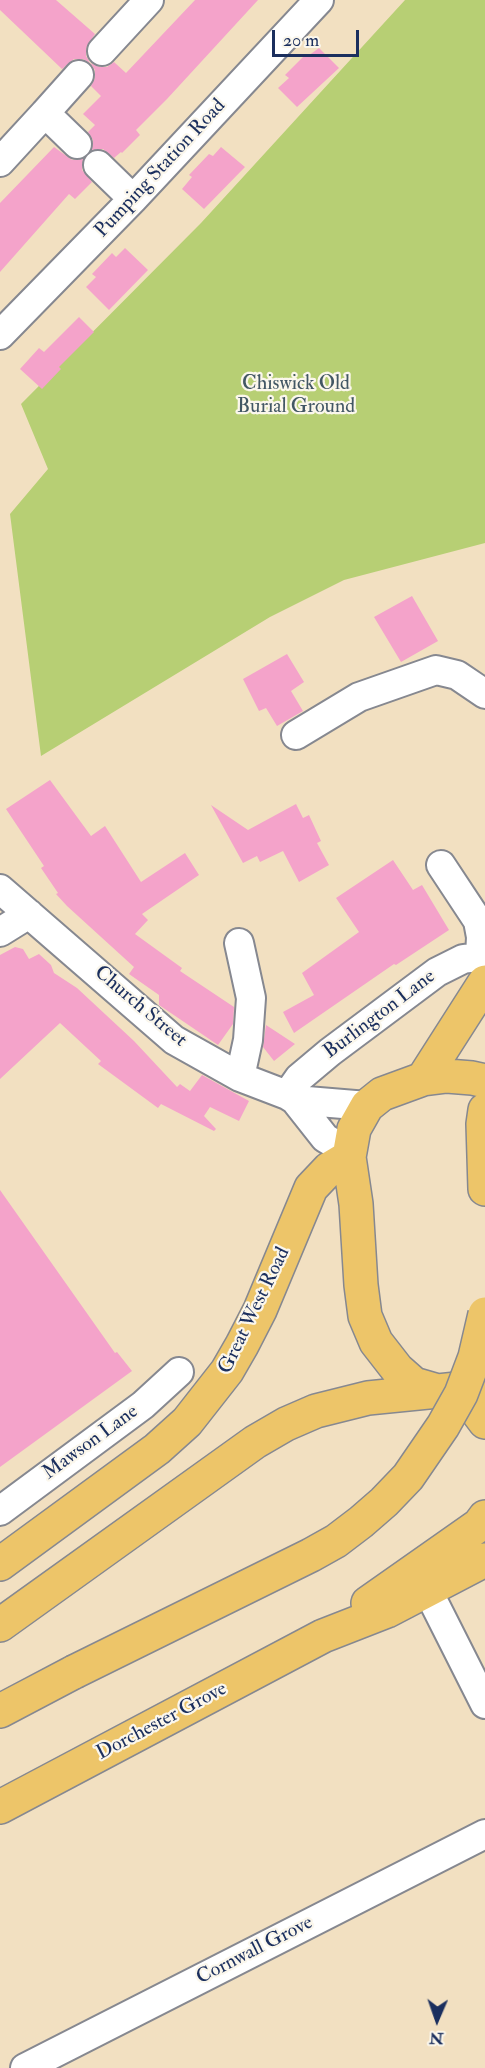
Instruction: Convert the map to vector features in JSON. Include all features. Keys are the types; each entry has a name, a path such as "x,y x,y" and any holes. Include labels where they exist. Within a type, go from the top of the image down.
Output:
{"main road":[{"path":"423,1079 483,965"},
{"path":"485,1081 447,1076 423,1079 382,1094 367,1106 354,1129 350,1155 365,1316 376,1342 397,1370 414,1384 459,1389 485,1422"},
{"path":"485,1110 485,1189"},
{"name":"Great West Road","path":"0,1564 157,1449 187,1422 227,1371 242,1345 264,1300 311,1188 329,1169 350,1155"},
{"path":"0,1711 311,1555 336,1541 362,1522 408,1477 444,1426 461,1394 475,1357 485,1314"},
{"path":"0,1625 255,1442 286,1424 316,1411 368,1398 459,1389"},
{"name":"Dorchester Grove","path":"323,1636 479,1525 485,1517"},
{"name":"Dorchester Grove","path":"0,1807 323,1636 387,1611 485,1560"}],"street":[{"name":"Pumping Station Road","path":"0,335 133,199 319,0"},
{"path":"102,51 133,5"},
{"path":"0,162 79,75"},
{"path":"45,112 77,144"},
{"path":"98,165 133,199"},
{"path":"296,735 359,698 436,670 457,675 485,694"},
{"path":"441,865 478,921 483,965"},
{"name":"Church Street","path":"0,889 174,1040 240,1077 291,1098 367,1106"},
{"path":"0,932 29,914"},
{"path":"239,944 251,998 248,1040 240,1077"},
{"name":"Burlington Lane","path":"291,1098 299,1078 436,972 462,959 483,965"},
{"path":"291,1098 325,1138 350,1155"},
{"name":"Mawson Lane","path":"0,1510 143,1405 179,1371"},
{"path":"428,1591 485,1704"},
{"name":"Cornwall Grove","path":"25,2068 485,1833"}],"green space":[{"name":"Chiswick Old Burial Ground","path":"405,0 485,0 485,543 344,580 270,617 41,756 10,514 48,469 21,404 201,223"}],"building":[{"path":"0,0 56,0 95,34 86,48 86,56 90,63 83,59 74,59 62,69 0,10"},
{"path":"195,0 258,0 136,130 140,135 114,158 103,149 92,150 93,140 88,132 95,125 83,114 101,96 91,86 95,78 95,70 90,63 99,67 107,67 114,62 126,73"},
{"path":"319,48 339,68 297,107 278,88 289,78 285,75 306,54 308,56"},
{"path":"54,147 72,160 83,159 82,170 92,182 75,199 69,194 0,272 0,203"},
{"path":"221,147 245,167 204,209 182,189 192,177 189,175 209,154 213,156"},
{"path":"125,248 148,270 109,310 86,287 96,277 92,274 112,253 116,257"},
{"path":"79,317 94,332 59,367 61,369 42,389 20,369 39,348 44,352"},
{"path":"412,596 438,641 401,662 374,617"},
{"path":"287,654 304,682 291,691 303,711 277,726 266,708 259,711 243,679"},
{"path":"50,780 91,836 105,826 141,882 185,853 199,875 142,914 148,920 135,934 182,968 180,971 234,1007 233,1024 218,1045 159,1005 159,995 129,974 134,967 56,894 58,893 41,868 44,866 6,809"},
{"path":"296,804 303,818 309,815 321,841 317,843 329,865 299,882 283,851 260,862 257,856 243,863 211,805 248,830"},
{"path":"393,860 413,890 422,885 449,930 396,965 394,964 294,1033 283,1012 314,995 302,973 359,932 336,898"},
{"path":"15,947 23,949 29,959 39,954 51,965 54,973 77,988 134,1041 177,1087 180,1084 190,1091 202,1075 249,1101 239,1121 210,1107 204,1116 216,1129 214,1131 161,1104 158,1108 98,1064 101,1061 60,1023 0,1079 0,955"},
{"path":"266,1025 295,1044 274,1061 263,1047"},
{"path":"0,1190 115,1353 117,1352 132,1371 0,1467"}]}
